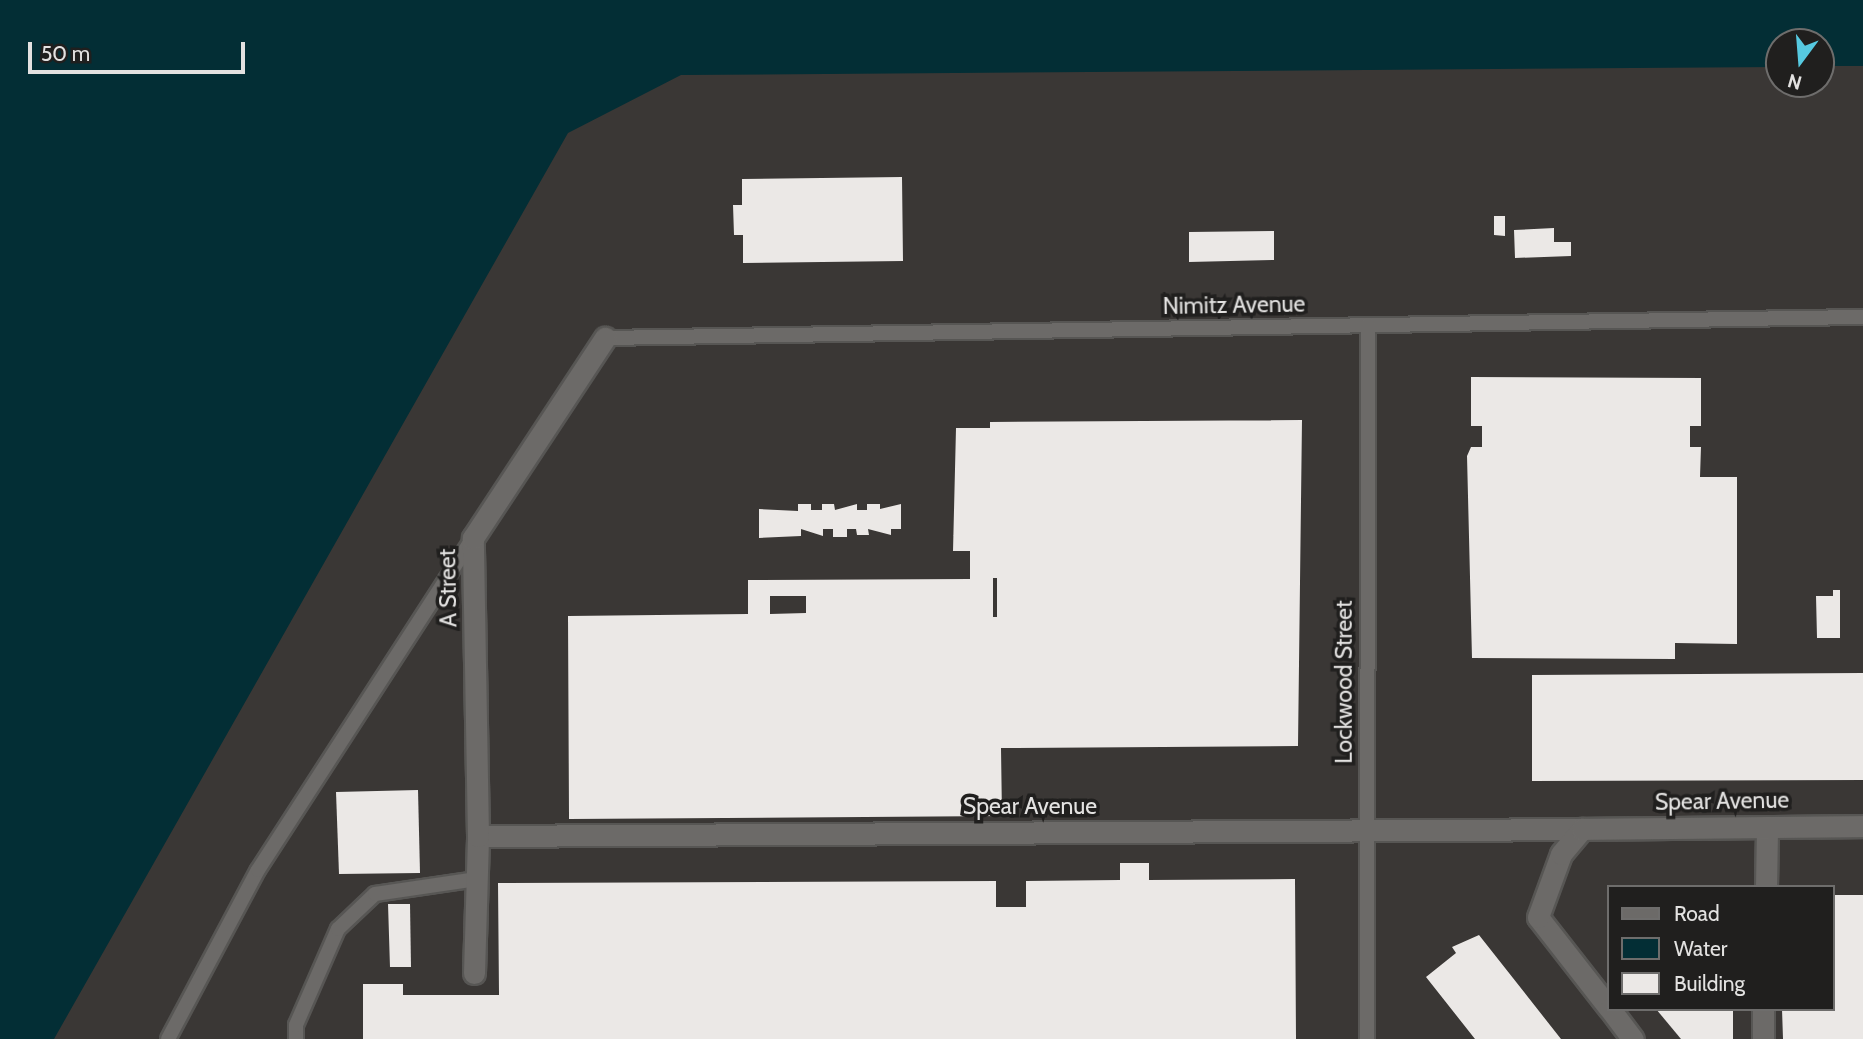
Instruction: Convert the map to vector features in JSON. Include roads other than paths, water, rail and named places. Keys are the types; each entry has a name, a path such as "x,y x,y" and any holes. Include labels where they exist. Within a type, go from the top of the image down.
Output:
{"street":[{"name":"A Street","path":"474,972 478,836 473,538 605,338"},
{"name":"Spear Avenue","path":"478,836 1863,826"},
{"path":"1766,885 1767,827"},
{"path":"1581,829 1561,854 1538,917 1608,1006"},
{"path":"1612,1011 1633,1039"},
{"path":"1763,1011 1763,1039"}],"lane":[{"name":"Nimitz Avenue","path":"605,338 1863,317"},
{"name":"Lockwood Street","path":"1367,1039 1371,830 1368,325"},
{"path":"168,1039 258,870 473,538"},
{"path":"296,1039 296,1025 338,929 375,894 477,879"}],"water":[{"path":"0,0 1863,0 1863,66 1835,66 1835,28 1765,28 1765,67 681,75 568,133 54,1039 0,1039"}]}
